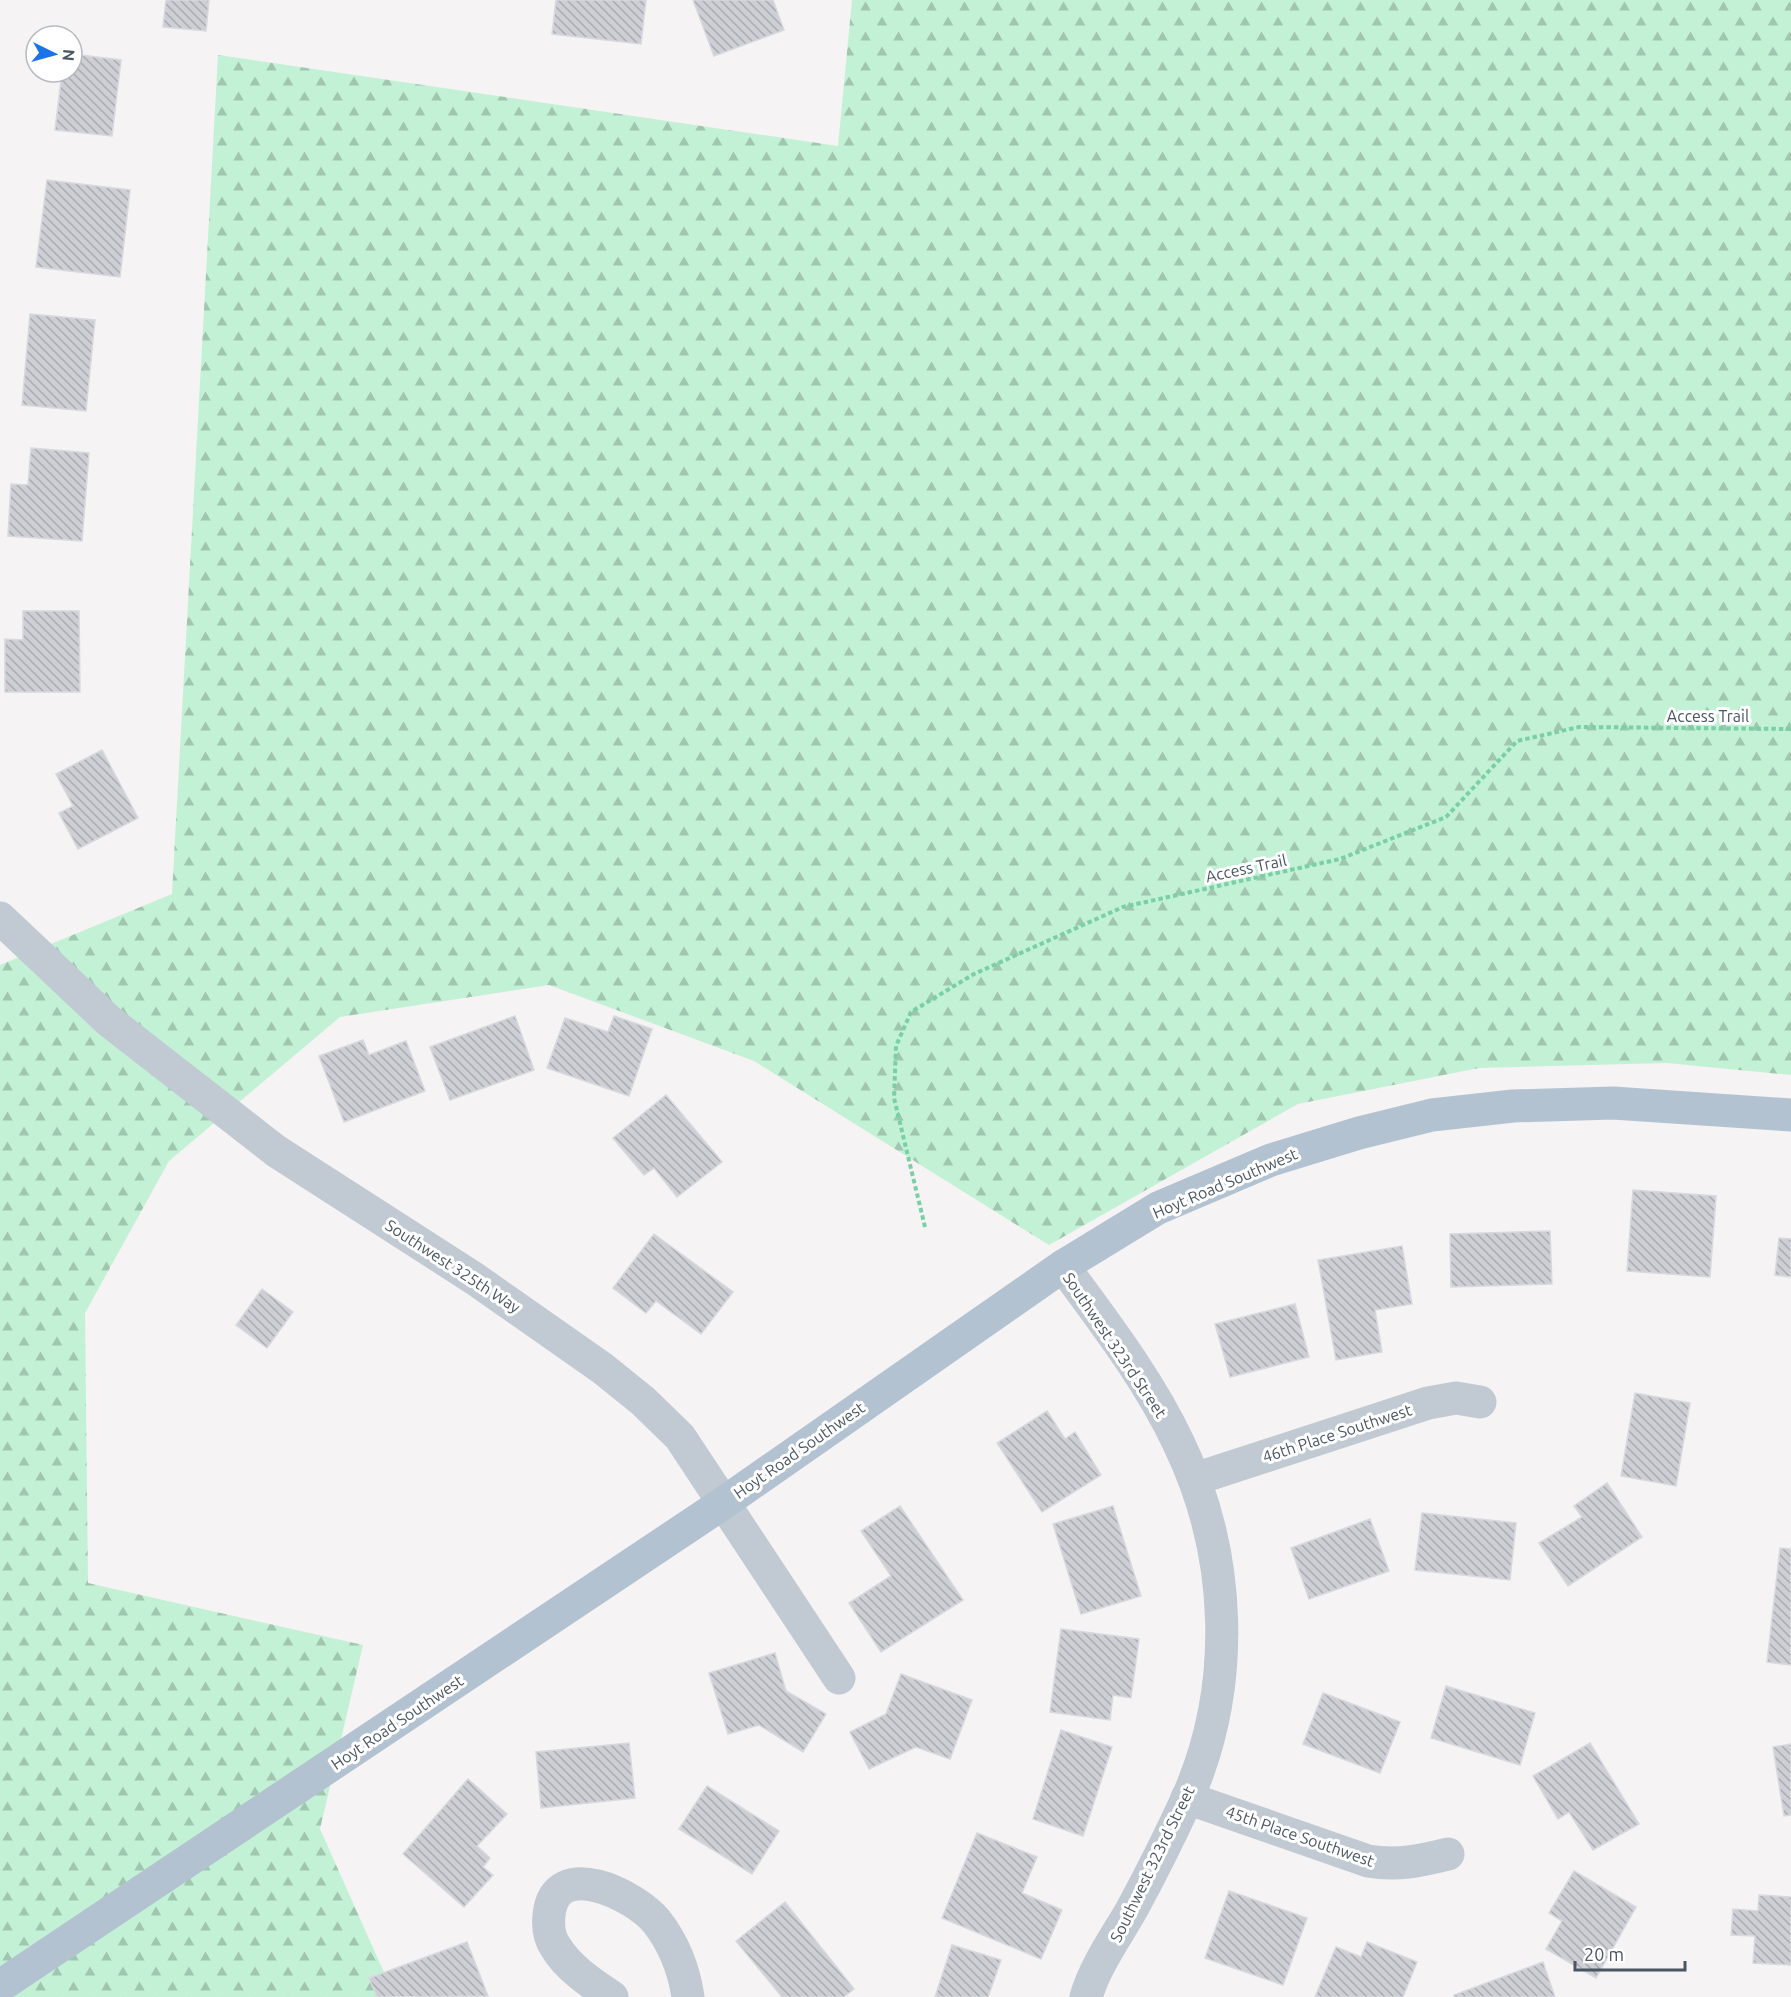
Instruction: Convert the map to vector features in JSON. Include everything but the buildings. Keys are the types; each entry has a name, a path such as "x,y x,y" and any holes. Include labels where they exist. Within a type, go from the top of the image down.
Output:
{"main road":[{"name":"Hoyt Road Southwest","path":"0,1986 722,1504 1063,1266 1158,1208 1271,1160 1359,1133 1432,1115 1513,1106 1613,1103 1791,1115"}],"street":[{"name":"Southwest 325th Way","path":"0,918 110,1021 276,1151 475,1279 602,1368 643,1401 680,1437 722,1504 839,1678"},
{"name":"Southwest 323rd Street","path":"1063,1266 1117,1340 1178,1441 1195,1479 1211,1533 1221,1594 1221,1661 1211,1725 1187,1798 1137,1899 1090,1981 1086,1997"},
{"name":"46th Place Southwest","path":"1195,1479 1428,1403 1456,1398 1480,1402"},
{"name":"45th Place Southwest","path":"1187,1798 1368,1861 1411,1864 1448,1854"},
{"path":"612,1997 568,1963 554,1945 549,1930 550,1906 562,1890 570,1886 589,1884 610,1888 629,1897 648,1912 676,1952 688,1997"}],"path":[{"name":"Access Trail","path":"925,1227 894,1098 896,1046 911,1012 974,974 1123,907 1340,859 1446,817 1517,741 1579,727 1791,729"}],"green space":[{"path":"852,0 1791,0 1791,1075 1667,1063 1479,1068 1298,1104 1049,1245 754,1061 549,985 340,1017 169,1161 85,1313 88,1583 363,1645 320,1829 395,1997 0,1997 0,965 172,894 218,55 838,146"}]}
